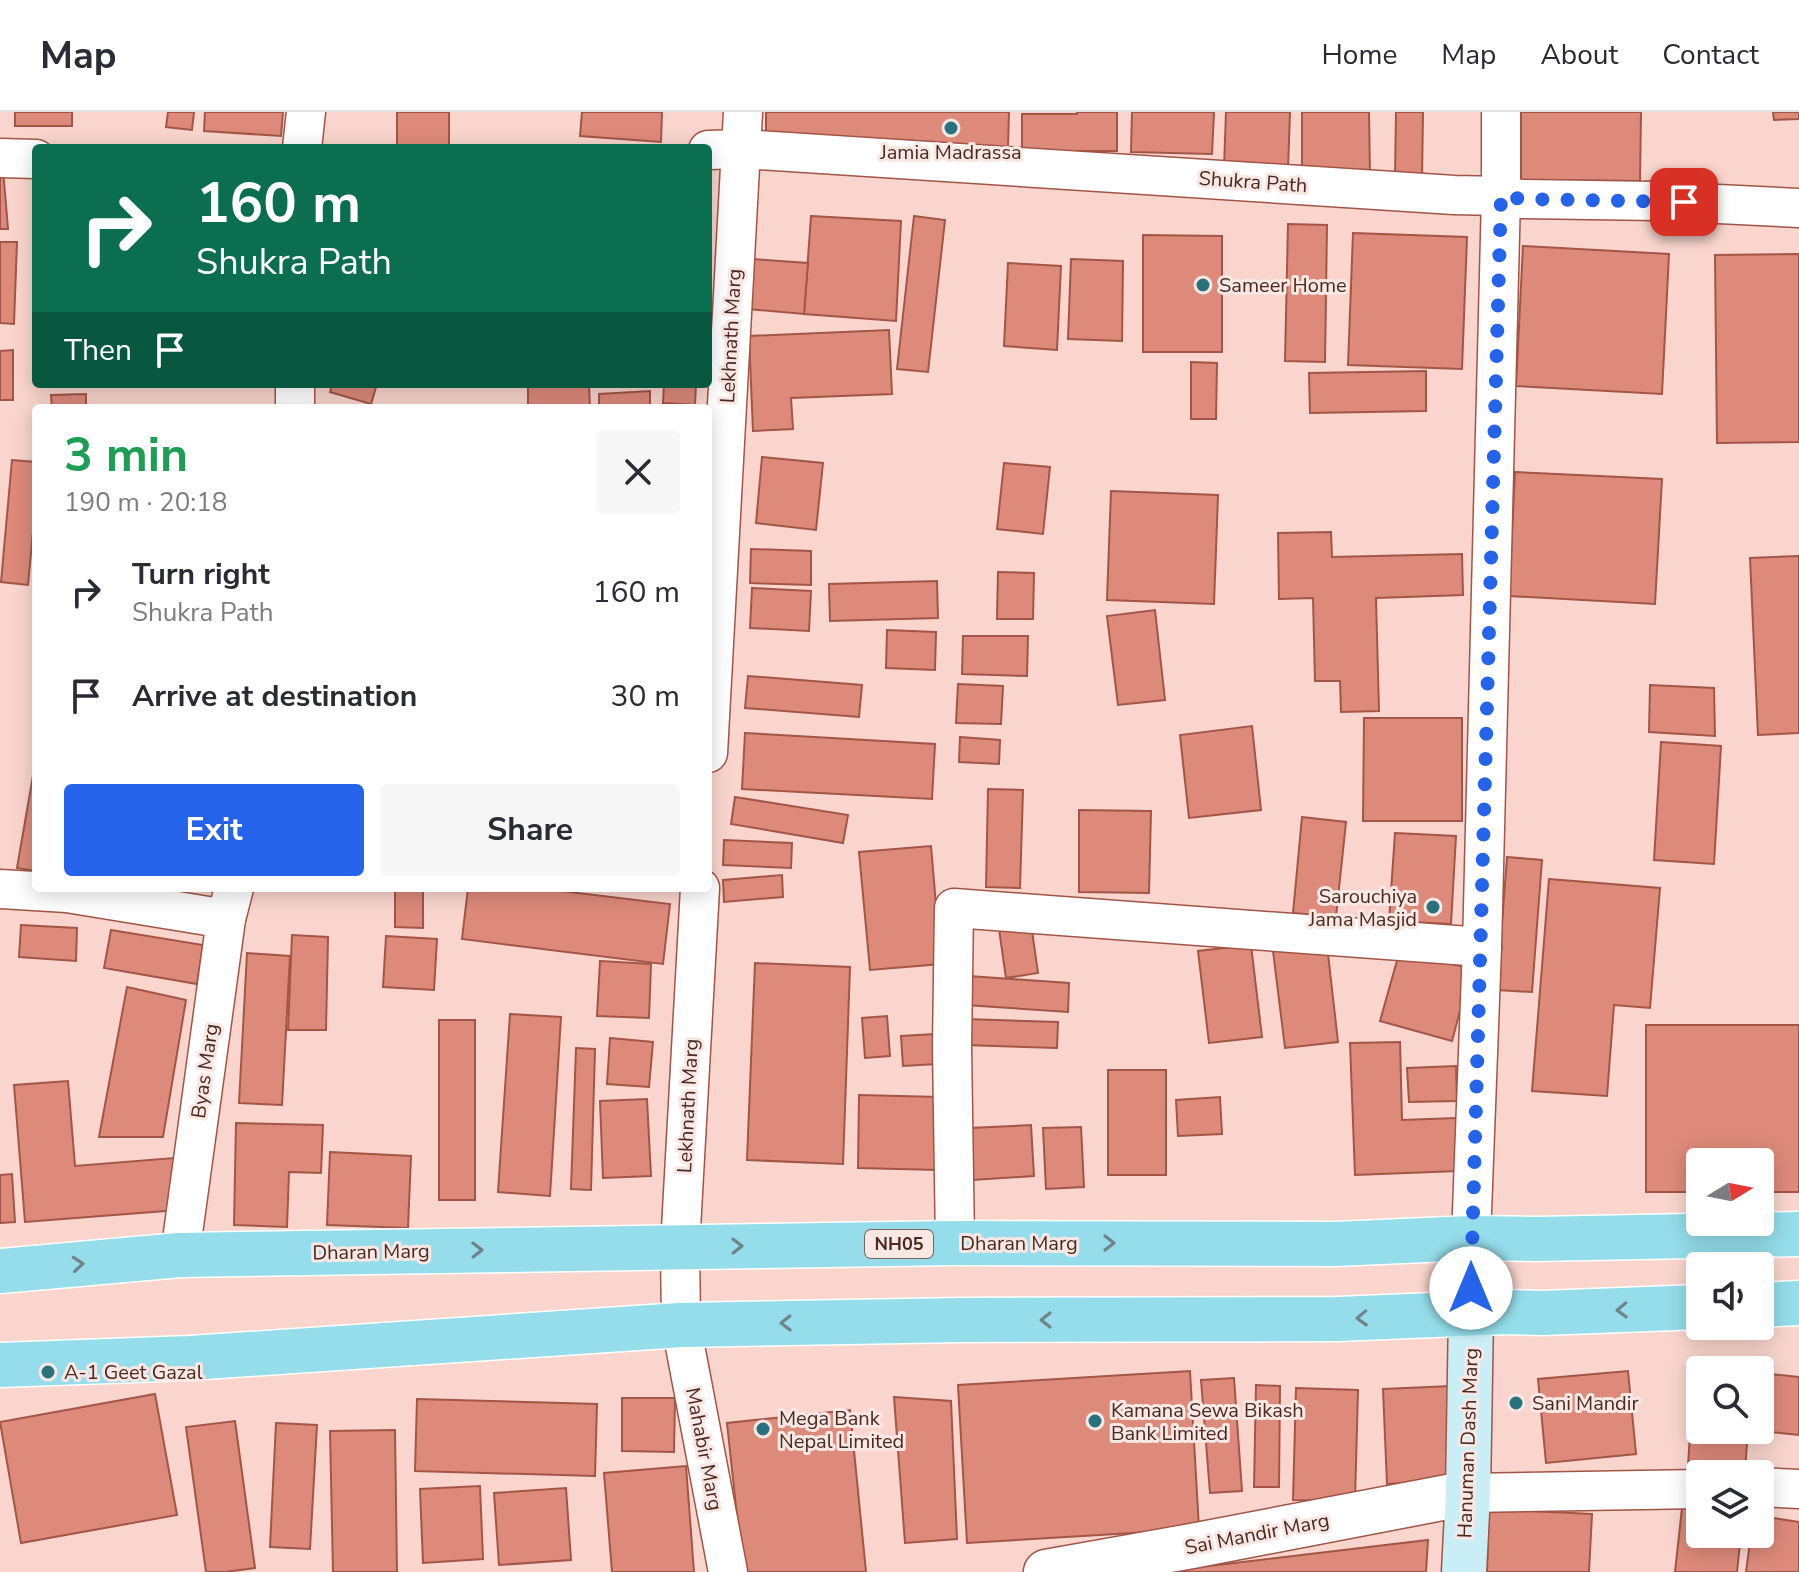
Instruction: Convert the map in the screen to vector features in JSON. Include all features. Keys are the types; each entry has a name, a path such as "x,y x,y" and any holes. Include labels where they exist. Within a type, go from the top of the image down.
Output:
{"main road":[{"name":"Dharan Marg","path":"0,1271 180,1255 955,1243 1335,1244 1471,1238 1799,1234"},
{"path":"1774,1304 1799,1303"},
{"path":"0,1365 190,1358 681,1325 960,1320 1338,1319 1686,1308"},
{"name":"Hanuman Dash Marg","path":"1464,1572 1471,1314"}],"street":[{"path":"302,144 306,112"},
{"path":"1471,1314 1501,112"},
{"name":"Shukra Path","path":"731,137 1454,195 1799,208"},
{"name":"Lekhnath Marg","path":"712,646 731,137"},
{"path":"0,158 32,159"},
{"path":"0,889 32,891"},
{"path":"50,892 230,904"},
{"name":"Lekhnath Marg","path":"681,1325 680,1247 700,892"},
{"name":"Byas Marg","path":"180,1255 230,904"},
{"path":"955,1243 952,1047 954,908 1482,947"},
{"name":"Mahabir Marg","path":"681,1325 728,1572"},
{"path":"1774,1488 1799,1489"},
{"path":"1468,1493 1686,1489"},
{"name":"Sai Mandir Marg","path":"1046,1572 1468,1493"}],"building":[{"path":"15,112 72,112 72,126 15,126"},
{"path":"168,112 194,112 192,130 166,127"},
{"path":"205,112 283,112 281,136 204,131"},
{"path":"397,112 449,112 449,144 397,144"},
{"path":"582,112 662,112 661,142 580,136"},
{"path":"766,112 1009,112 1008,147 766,143"},
{"path":"1117,112 1117,151 1022,151 1022,114"},
{"path":"1132,112 1214,112 1212,154 1131,152"},
{"path":"1226,112 1290,112 1288,169 1224,168"},
{"path":"1302,112 1369,112 1370,176 1302,177"},
{"path":"1396,112 1423,112 1422,179 1395,178"},
{"path":"1521,112 1641,112 1640,181 1521,180"},
{"path":"1773,112 1799,112 1799,119 1774,120"},
{"path":"0,169 3,169 8,229 0,229"},
{"path":"811,216 901,221 896,321 804,314"},
{"path":"914,216 945,220 928,372 897,369"},
{"path":"1288,224 1327,225 1325,362 1285,361"},
{"path":"1353,233 1467,237 1462,369 1348,365"},
{"path":"1143,235 1222,236 1222,352 1143,352"},
{"path":"0,242 17,242 14,324 0,323"},
{"path":"1523,246 1669,254 1662,394 1516,386"},
{"path":"1799,254 1799,442 1717,443 1715,255"},
{"path":"752,259 808,263 804,314 748,309"},
{"path":"1071,259 1123,261 1122,341 1068,339"},
{"path":"1008,263 1061,266 1057,350 1004,346"},
{"path":"889,330 892,394 791,398 793,429 753,431 749,336"},
{"path":"13,350 13,400 0,400 0,351"},
{"path":"1191,362 1217,363 1216,419 1191,419"},
{"path":"1426,371 1426,411 1310,413 1309,373"},
{"path":"331,388 376,388 371,404 330,392"},
{"path":"528,388 589,388 590,404 528,404"},
{"path":"664,388 696,388 695,404 663,403"},
{"path":"650,391 650,404 599,404 599,394"},
{"path":"86,394 86,404 52,404 51,395"},
{"path":"762,457 823,463 816,530 756,523"},
{"path":"12,460 32,462 32,542 28,585 1,582"},
{"path":"1004,463 1050,467 1043,534 997,529"},
{"path":"1515,472 1662,479 1655,604 1509,596"},
{"path":"1111,491 1218,495 1214,604 1107,600"},
{"path":"1331,532 1332,557 1462,554 1463,595 1376,598 1379,711 1341,712 1340,681 1315,681 1313,598 1279,599 1278,533"},
{"path":"751,549 811,551 811,585 750,583"},
{"path":"1799,556 1799,733 1758,735 1750,558"},
{"path":"998,572 1034,573 1033,619 997,619"},
{"path":"937,581 938,618 830,621 829,584"},
{"path":"752,588 811,591 809,631 750,628"},
{"path":"1155,610 1165,700 1118,705 1107,616"},
{"path":"887,630 936,632 935,670 886,668"},
{"path":"963,636 1028,636 1027,676 962,674"},
{"path":"748,676 862,685 859,717 745,708"},
{"path":"958,684 1003,686 1001,724 956,723"},
{"path":"1650,685 1714,688 1715,736 1649,732"},
{"path":"1364,718 1462,718 1462,821 1363,821"},
{"path":"1252,726 1261,810 1189,818 1180,735"},
{"path":"745,733 935,744 932,799 742,789"},
{"path":"960,737 1000,740 999,764 959,762"},
{"path":"1661,742 1721,746 1714,864 1654,860"},
{"path":"32,781 32,870 17,868"},
{"path":"988,789 1023,790 1020,888 986,887"},
{"path":"735,797 848,815 843,843 731,824"},
{"path":"1079,810 1151,811 1149,893 1079,892"},
{"path":"1302,817 1346,822 1336,917 1293,913"},
{"path":"1395,833 1456,836 1451,924 1389,921"},
{"path":"724,840 792,843 791,868 723,865"},
{"path":"931,846 941,964 870,970 859,852"},
{"path":"1507,857 1542,860 1532,992 1497,990"},
{"path":"782,875 783,897 724,902 723,880"},
{"path":"1549,879 1660,888 1650,1008 1614,1005 1607,1096 1532,1091"},
{"path":"395,892 423,892 423,928 395,927"},
{"path":"468,892 570,892 670,904 663,964 462,939"},
{"path":"1031,924 1038,973 1006,978 999,929"},
{"path":"21,925 77,928 76,961 19,957"},
{"path":"111,930 203,945 197,984 104,968"},
{"path":"292,935 328,937 326,1030 288,1030"},
{"path":"386,936 437,939 434,990 383,987"},
{"path":"1251,945 1262,1037 1209,1043 1198,951"},
{"path":"1327,945 1338,1042 1285,1048 1273,951"},
{"path":"1400,950 1471,969 1452,1041 1380,1021"},
{"path":"247,953 290,956 282,1105 239,1103"},
{"path":"600,961 651,964 649,1018 597,1016"},
{"path":"755,963 850,967 843,1164 747,1160"},
{"path":"969,976 1069,983 1068,1012 966,1005"},
{"path":"127,987 186,1000 163,1137 99,1137"},
{"path":"510,1014 561,1017 550,1196 498,1192"},
{"path":"887,1016 890,1056 865,1058 862,1018"},
{"path":"966,1019 1058,1022 1057,1048 964,1045"},
{"path":"439,1020 475,1020 475,1200 439,1200"},
{"path":"1646,1025 1799,1025 1799,1192 1774,1192 1774,1148 1686,1148 1686,1192 1646,1192"},
{"path":"935,1034 937,1064 903,1066 901,1036"},
{"path":"610,1038 653,1042 649,1087 607,1084"},
{"path":"1400,1042 1402,1120 1456,1118 1458,1171 1355,1175 1350,1043"},
{"path":"576,1048 595,1049 591,1190 571,1189"},
{"path":"1456,1066 1457,1101 1409,1102 1407,1068"},
{"path":"1108,1070 1166,1070 1166,1175 1108,1175"},
{"path":"68,1081 75,1166 174,1158 178,1210 25,1222 14,1085"},
{"path":"859,1095 940,1097 938,1170 858,1168"},
{"path":"1220,1097 1222,1134 1178,1136 1176,1100"},
{"path":"647,1099 651,1176 603,1178 600,1101"},
{"path":"236,1123 323,1125 321,1173 289,1172 287,1227 234,1225"},
{"path":"1031,1125 1034,1176 973,1180 970,1128"},
{"path":"1081,1127 1084,1187 1046,1189 1043,1128"},
{"path":"330,1152 411,1156 408,1228 327,1225"},
{"path":"12,1174 15,1222 0,1223 0,1175"},
{"path":"1190,1371 1199,1529 967,1543 958,1385"},
{"path":"1628,1371 1636,1454 1546,1463 1538,1379"},
{"path":"1774,1374 1799,1377 1799,1435 1774,1432"},
{"path":"1234,1378 1242,1491 1210,1493 1201,1380"},
{"path":"1256,1385 1280,1386 1279,1487 1254,1487"},
{"path":"1451,1386 1455,1480 1387,1484 1383,1389"},
{"path":"1296,1388 1358,1390 1355,1501 1293,1500"},
{"path":"155,1394 177,1515 21,1543 0,1422"},
{"path":"894,1397 951,1401 957,1539 905,1543"},
{"path":"622,1398 675,1398 674,1452 622,1451"},
{"path":"417,1399 597,1404 595,1476 415,1471"},
{"path":"850,1410 866,1572 743,1572 727,1423"},
{"path":"235,1421 255,1568 206,1572 186,1427"},
{"path":"276,1423 317,1425 310,1549 270,1547"},
{"path":"395,1430 397,1572 333,1572 330,1431"},
{"path":"1689,1444 1747,1444 1746,1460 1688,1460"},
{"path":"686,1466 694,1572 612,1572 604,1473"},
{"path":"480,1486 483,1559 423,1563 420,1489"},
{"path":"566,1488 571,1560 499,1565 494,1493"},
{"path":"1682,1508 1686,1508 1686,1548 1740,1548 1737,1572 1675,1572"},
{"path":"1489,1509 1592,1514 1589,1572 1487,1572"},
{"path":"1774,1518 1799,1522 1799,1572 1746,1572 1749,1548 1774,1548"},
{"path":"1428,1540 1426,1572 1158,1572"}],"place":[{"name":"Jamia Madrassa","path":"951,128"},
{"name":"Sameer Home","path":"1203,285"},
{"name":"Sarouchiya Jama Masjid","path":"1433,907"},
{"name":"A-1 Geet Gazal","path":"48,1372"},
{"name":"Sani Mandir","path":"1516,1403"},
{"name":"Kamana Sewa Bikash Bank Limited","path":"1095,1421"},
{"name":"Mega Bank Nepal Limited","path":"763,1429"}],"route":[{"path":"1471,1288 1501,196 1684,202"}]}
